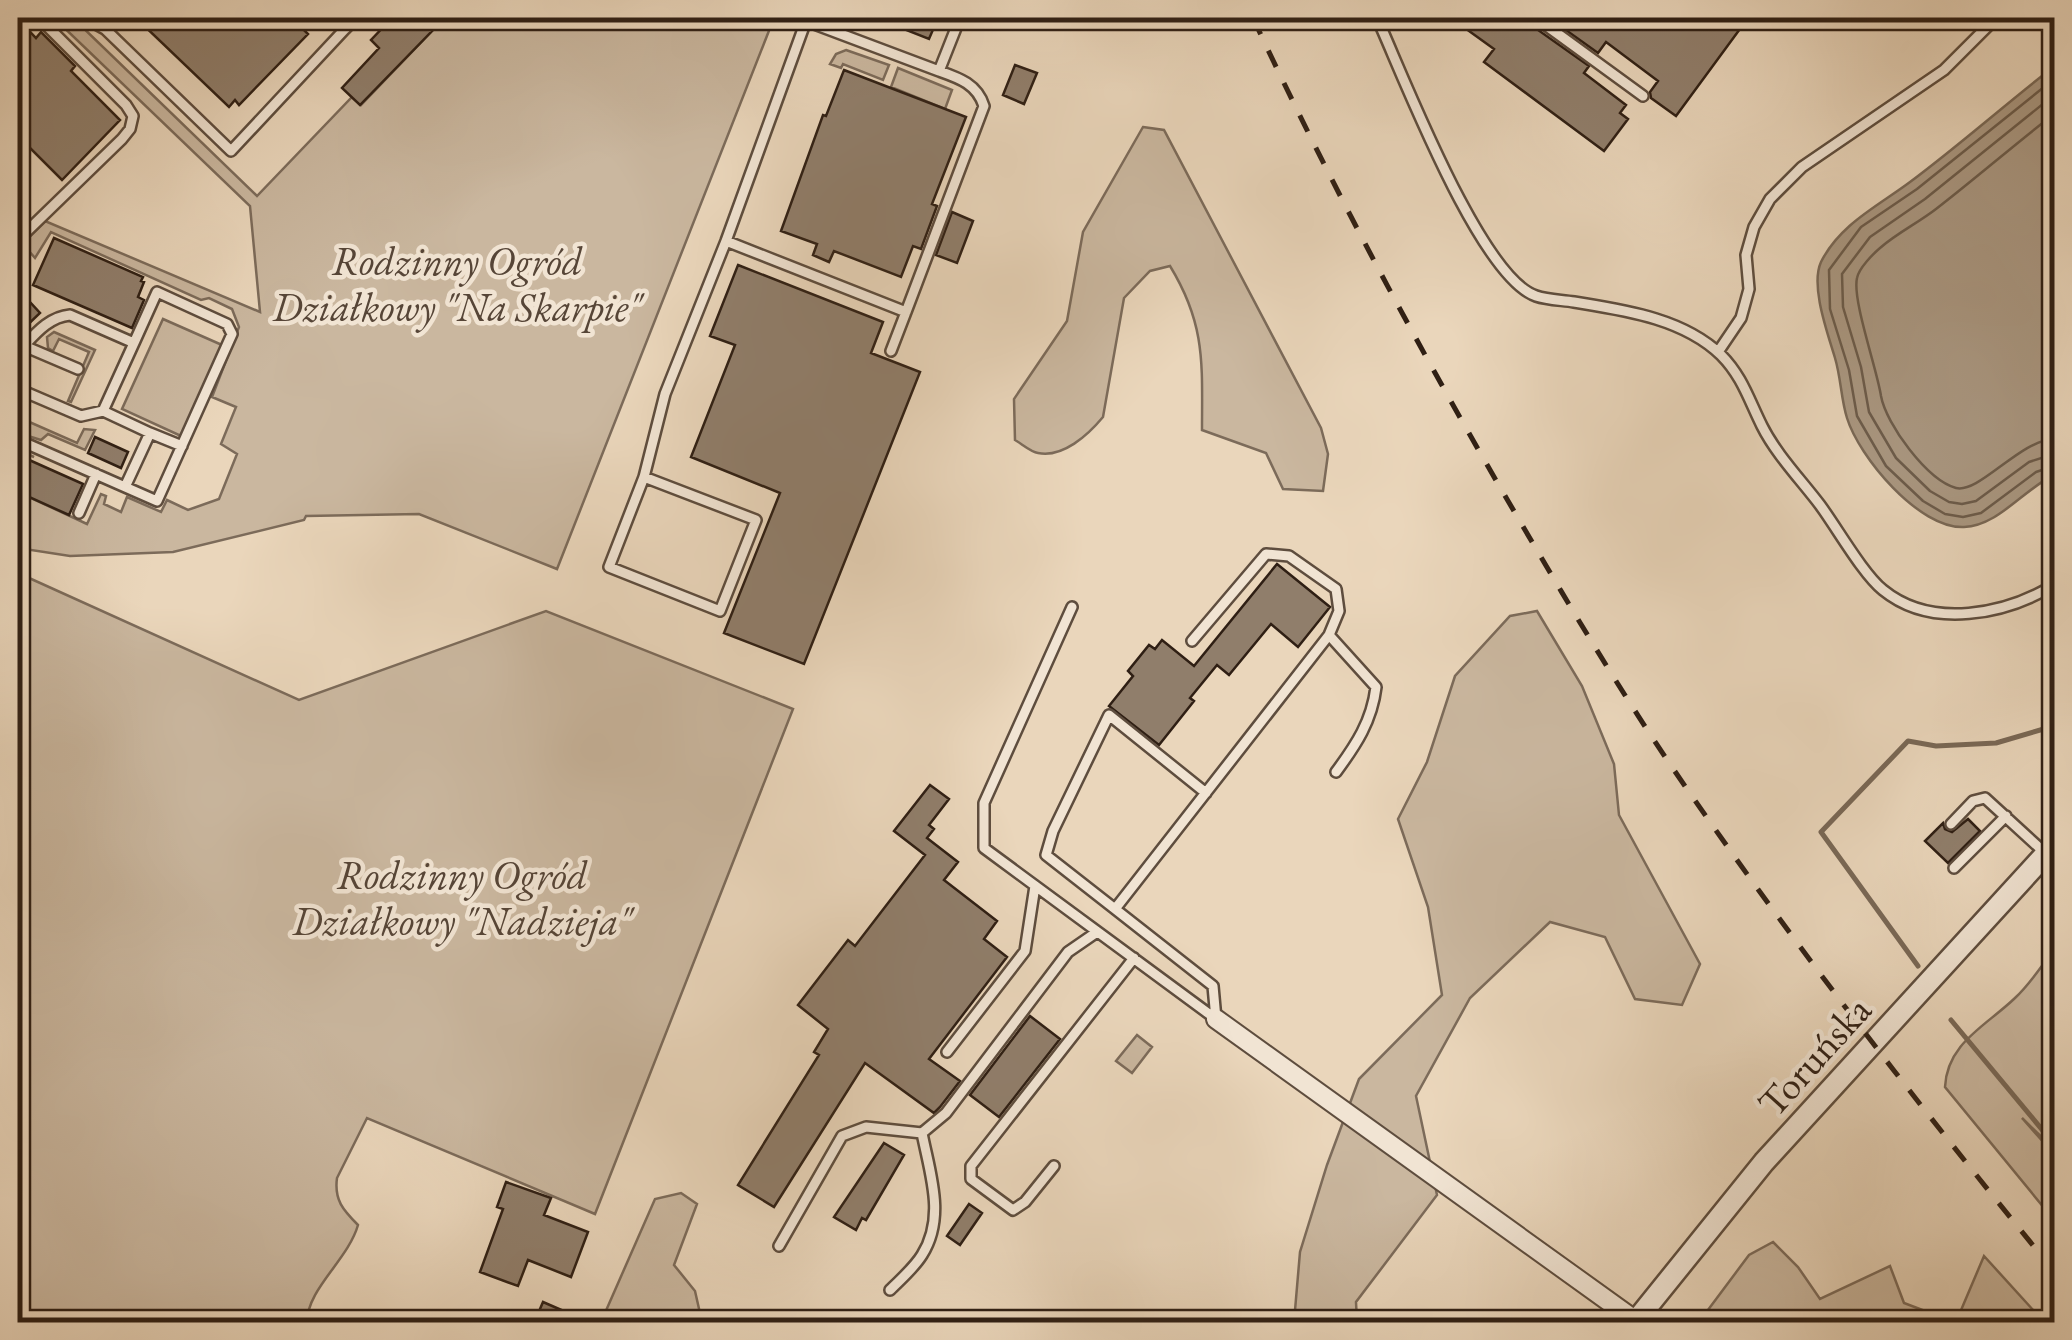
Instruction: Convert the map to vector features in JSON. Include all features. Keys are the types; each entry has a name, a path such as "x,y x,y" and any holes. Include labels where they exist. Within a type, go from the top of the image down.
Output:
{"street":[{"name":"Toruńska","path":"1635,1322 1764,1162 2050,850"},
{"path":"1216,1019 1635,1322"}],"lane":[{"path":"18,240 122,139 133,116 39,18"},
{"path":"85,18 105,29 231,151 356,18"},
{"path":"332,18 345,29"},
{"path":"939,71 960,18"},
{"path":"1377,18 1470,223 1505,272 1534,296 1658,320 1705,341 1742,381 1762,427 1882,589 1918,606 1960,614 2008,608 2054,585"},
{"path":"1536,18 1643,96"},
{"path":"1718,352 1742,318 1749,289 1746,254 1754,227 1770,199 1802,167 1944,70 1996,18"},
{"path":"644,477 756,520 720,610 609,567 644,477 665,394 807,19 968,83 979,93 984,106 891,351"},
{"path":"726,241 906,312"},
{"path":"25,443 157,501 232,334 228,324 157,292 103,412"},
{"path":"78,369 21,349 48,322 70,315 134,343"},
{"path":"18,388 81,416 103,412 182,446"},
{"path":"125,487 150,432"},
{"path":"79,513 96,474"},
{"path":"1115,909 1330,635 1340,611 1336,589 1288,556 1266,554 1192,641"},
{"path":"1072,607 984,803 984,848 1216,1019"},
{"path":"1330,635 1376,687 1374,707 1358,742 1336,772"},
{"path":"1206,793 1109,715 1053,831 1046,856 1213,986 1216,1019"},
{"path":"1951,824 1979,798 1988,799 2050,850"},
{"path":"1954,868 2006,816"},
{"path":"947,1052 1025,951 1035,886"},
{"path":"779,1246 842,1136 866,1127 922,1134 946,1114 1068,952 1098,932"},
{"path":"1054,1166 1025,1202 1013,1210 972,1179 970,1172 1134,958"},
{"path":"890,1290 922,1256 934,1228 936,1204 922,1134"}],"green space":[{"name":"Rodzinny Ogród Działkowy \"Na Skarpie\"","path":"54,18 73,18 257,196 352,97 361,105 432,31 429,27 438,18 774,18 557,569 419,514 306,516 304,520 173,552 70,556 18,548 18,492 87,524 101,494 106,496 104,504 121,512 127,497 161,512 167,500 188,510 219,499 237,454 221,444 236,407 212,397 239,327 232,309 209,298 201,300 51,232 35,258 28,250 18,260 18,248 45,221 260,312 250,206"},
{"path":"846,50 889,65 883,80 843,64 841,68 830,64 836,54"},
{"path":"898,68 952,90 945,109 891,87"},
{"path":"1143,127 1164,130 1321,428 1328,454 1323,491 1283,489 1266,453 1202,430 1200,345 1190,307 1170,266 1150,271 1124,298 1103,417 1097,424 1074,444 1047,454 1015,440 1014,399 1067,321 1083,232"},
{"path":"163,319 222,345 181,436 122,409"},
{"path":"54,332 95,350 71,402 68,401 89,352 59,339 53,351 48,348 47,337"},
{"path":"18,417 77,443 84,429 95,430 85,450 48,434 41,440 25,435 19,449 34,457 18,450"},
{"name":"Rodzinny Ogród Działkowy \"Nadzieja\"","path":"18,573 299,700 546,611 793,709 595,1214 367,1118 337,1178 341,1204 358,1225 346,1250 320,1286 307,1322 18,1322"},
{"path":"1537,611 1582,686 1614,764 1619,815 1700,964 1682,1005 1635,999 1605,937 1550,922 1470,998 1416,1096 1437,1195 1356,1302 1357,1322 1294,1322 1300,1252 1359,1079 1442,995 1428,907 1398,819 1427,762 1455,676 1510,616"},
{"path":"2054,949 2054,1149 2022,1118 2054,1154 2054,1220 1945,1087 1947,1072 1960,1047 2020,993"},
{"path":"1137,1035 1152,1047 1132,1073 1116,1061"},
{"path":"681,1193 697,1204 674,1265 695,1291 702,1322 601,1322 655,1199"},
{"path":"1773,1242 1798,1267 1820,1299 1890,1266 1904,1303 1954,1322 1699,1322 1749,1255"},
{"path":"1984,1256 2044,1322 1956,1322"}],"water":[{"path":"2054,62 2054,475 1988,520 1964,527 1947,524 1910,504 1893,488 1854,434 1821,310 1818,272 1829,249 1849,226 1945,155 2047,72"}],"building":[{"path":"136,18 292,18 308,34 239,105 235,100 229,107"},
{"path":"392,18 404,23 409,18 419,18 432,31 360,105 342,88 379,48 371,40"},
{"path":"876,18 938,18 929,39"},
{"path":"1451,18 1528,18 1531,25 1589,66 1584,73 1626,105 1620,113 1628,119 1604,151 1484,62 1494,49"},
{"path":"1549,18 1748,18 1676,116 1651,98 1650,92 1658,81 1606,42 1598,53"},
{"path":"18,19 36,38 41,32 75,66 71,71 120,120 62,180 18,136"},
{"path":"1015,65 1037,73 1024,104 1003,95"},
{"path":"844,70 966,117 932,204 937,206 921,249 913,246 901,277 834,251 829,262 813,255 817,244 781,231 823,115 826,116"},
{"path":"952,212 973,221 957,263 936,255"},
{"path":"54,238 143,277 138,297 144,300 132,328 33,285"},
{"path":"738,265 883,322 871,353 920,372 804,664 724,633 780,493 691,457 735,345 710,336"},
{"path":"18,289 40,313 18,334"},
{"path":"95,437 128,452 121,468 88,453"},
{"path":"18,455 83,484 69,515 18,492"},
{"path":"1277,564 1330,607 1298,647 1271,624 1229,675 1217,665 1159,745 1109,706 1133,676 1128,671 1149,645 1155,649 1162,640 1194,666"},
{"path":"930,785 949,799 929,825 934,829 927,838 958,862 944,880 997,921 984,939 1007,957 929,1059 960,1081 940,1107 934,1113 865,1063 774,1207 738,1185 819,1055 814,1052 828,1029 798,1005 848,940 855,946 925,855 894,831"},
{"path":"1968,819 1980,831 1948,863 1925,841 1943,823 1952,832"},
{"path":"1030,1016 1060,1039 999,1117 970,1095"},
{"path":"884,1143 904,1155 866,1220 862,1218 856,1230 834,1217"},
{"path":"506,1182 551,1198 544,1215 588,1232 571,1277 528,1260 518,1286 480,1272 503,1209 497,1207"},
{"path":"969,1204 982,1213 960,1245 947,1236"},
{"path":"543,1302 589,1322 551,1322 537,1316"}],"waterway":[{"path":"1918,966 1821,832 1908,741 1936,746 1996,743 2054,726"},
{"path":"1951,1020 2054,1144"}],"railway":[{"path":"1253,18 1344,204 1442,386 1641,720 1820,973 2054,1271"}]}
